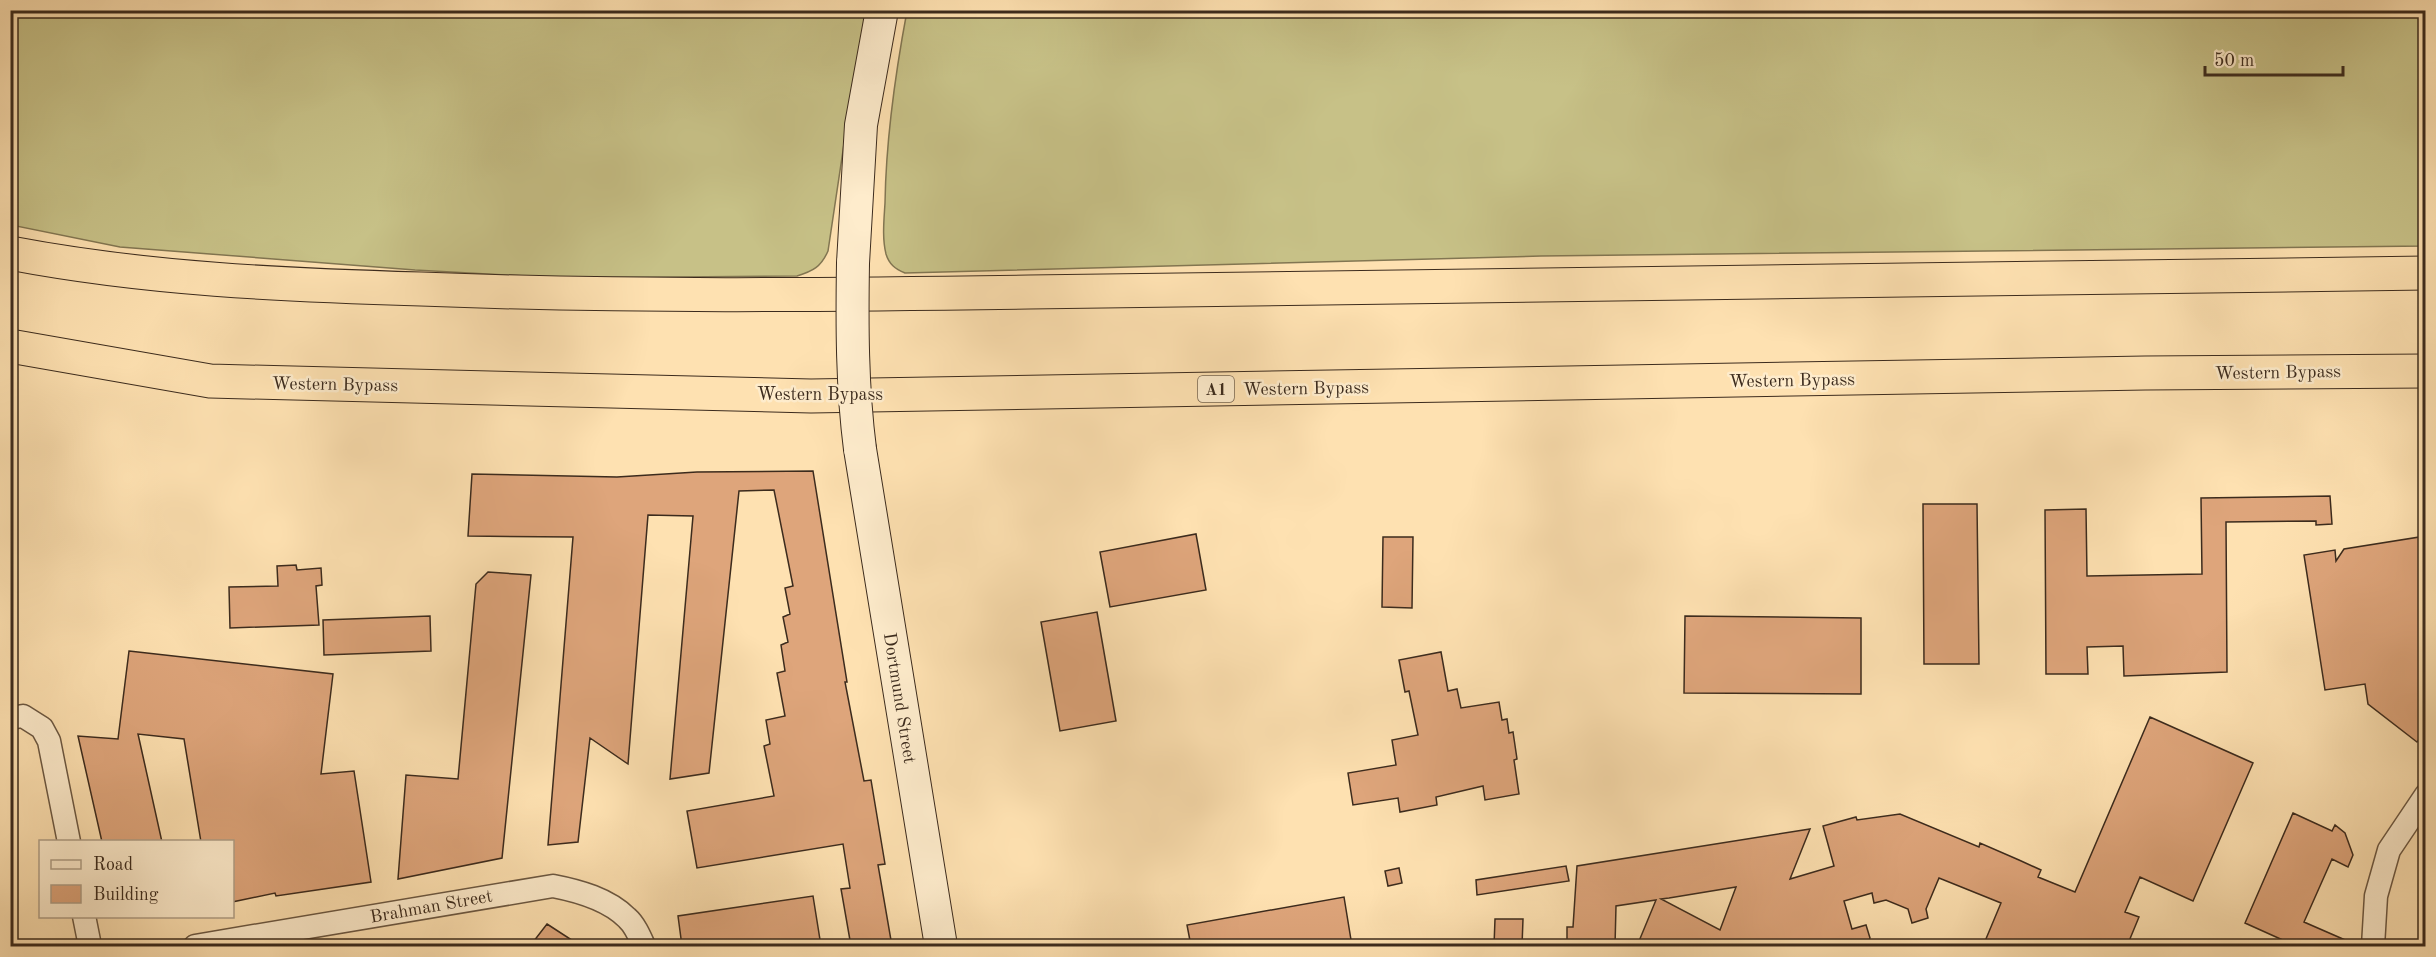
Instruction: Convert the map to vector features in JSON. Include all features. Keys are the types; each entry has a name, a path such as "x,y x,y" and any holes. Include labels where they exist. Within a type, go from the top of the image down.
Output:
{"highway":[{"path":"10,253 78,266 273,284 560,294 899,294 2426,273"},
{"name":"Western Bypass","path":"10,346 210,381 810,396 2426,371"},
{"path":"10,368 210,381"}],"street":[{"name":"Dortmund Street","path":"882,10 861,125 853,263 852,343 855,412 941,946"},
{"path":"17,717 42,728 49,741 69,840"},
{"path":"2373,946 2376,896 2389,850 2426,795"},
{"name":"Brahman Street","path":"195,946 553,886 578,891 613,907 629,919 645,946"},
{"path":"84,918 90,946"}],"shaded area":[{"path":"10,11 868,11 854,77 828,251 819,265 797,276 561,278 415,270 120,247 11,225"},
{"path":"907,11 2425,11 2425,246 1541,256 905,273 893,266 887,258 884,229 889,131"}],"building":[{"path":"813,471 847,682 845,682 864,781 871,780 885,864 878,865 892,946 851,946 841,889 850,888 843,844 697,868 687,811 774,796 764,746 770,744 766,720 785,716 777,673 785,671 781,645 788,642 783,617 790,614 785,588 793,586 774,490 739,491 709,773 670,779 693,516 648,515 628,764 590,738 578,842 548,845 573,537 468,536 472,474 617,477 697,472"},
{"path":"2330,496 2332,524 2316,525 2316,521 2226,522 2227,672 2124,676 2123,646 2087,647 2088,674 2046,674 2045,510 2086,509 2087,576 2202,574 2201,498"},
{"path":"1923,504 1977,504 1979,664 1924,664"},
{"path":"1196,534 1206,590 1110,607 1100,552"},
{"path":"2426,536 2426,731 2417,742 2368,704 2365,684 2325,690 2304,555 2335,550 2336,561 2344,549"},
{"path":"1383,537 1413,537 1412,608 1382,607"},
{"path":"296,565 297,570 321,568 322,585 316,586 319,625 230,628 229,587 278,586 277,566"},
{"path":"488,572 531,575 502,858 398,879 406,775 458,779 476,584"},
{"path":"1097,612 1116,721 1060,731 1041,622"},
{"path":"430,616 431,651 324,655 323,620"},
{"path":"1685,616 1861,618 1861,694 1684,693"},
{"path":"129,651 333,674 321,774 354,771 371,882 276,896 275,893 234,902 234,840 201,840 184,739 138,734 162,840 102,840 78,736 118,739"},
{"path":"1441,652 1448,691 1457,689 1461,708 1499,702 1502,720 1507,719 1509,733 1513,732 1519,794 1485,800 1483,786 1436,797 1437,805 1400,812 1398,798 1353,805 1348,773 1396,765 1392,740 1418,735 1409,691 1405,692 1399,660"},
{"path":"2150,717 2253,763 2193,901 2140,877 2125,912 2139,917 2127,946 1983,946 2001,903 1939,878 1926,909 1928,918 1912,923 1908,909 1886,900 1874,903 1872,893 1844,901 1852,929 1866,925 1870,938 1866,946 1637,946 1656,900 1616,906 1615,946 1567,946 1567,927 1573,927 1577,866 1810,829 1790,879 1834,866 1823,826 1856,817 1857,820 1900,814 1979,847 1980,843 2019,860 2041,870 2038,877 2075,892","holes":["1736,887 1720,930 1661,899"]},
{"path":"2293,813 2332,831 2335,825 2345,833 2353,855 2348,867 2332,859 2304,922 2359,946 2296,946 2245,923"},
{"path":"1566,866 1569,881 1477,895 1476,880"},
{"path":"1399,868 1402,883 1388,886 1385,871"},
{"path":"813,896 821,946 682,946 678,916"},
{"path":"1344,897 1352,946 1191,946 1187,925"},
{"path":"1495,919 1523,919 1522,946 1494,946"},
{"path":"547,924 581,946 530,946"}]}
